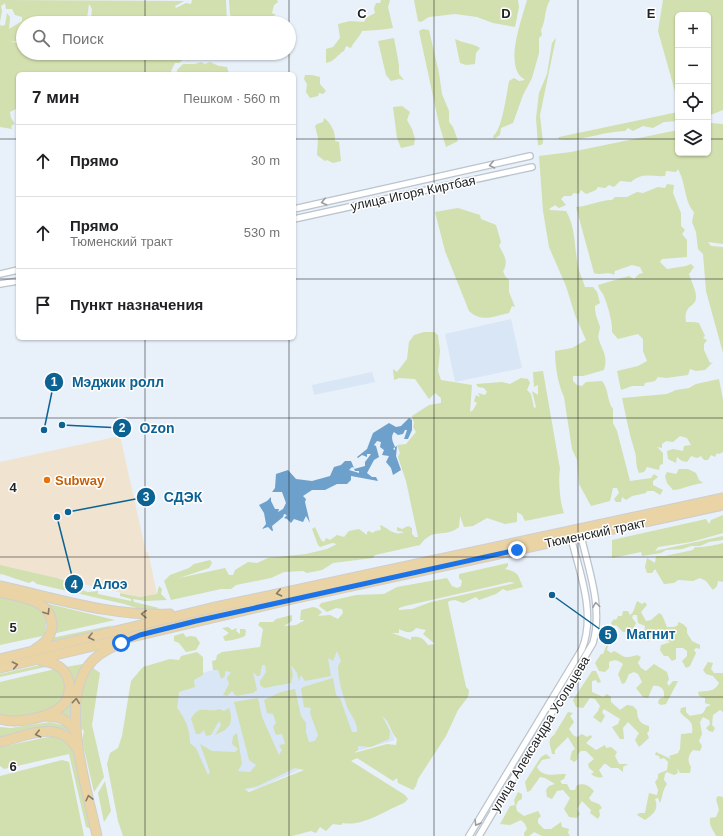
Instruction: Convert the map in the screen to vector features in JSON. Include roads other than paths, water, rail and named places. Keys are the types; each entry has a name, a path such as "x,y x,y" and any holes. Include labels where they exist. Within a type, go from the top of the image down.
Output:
{"main road":[{"name":"Тюменский тракт","path":"0,668 29,657 211,608 723,498"},
{"name":"Тюменский тракт","path":"0,658 29,657 140,635 297,598 723,505"},
{"path":"0,586 122,613 165,614 211,608"},
{"path":"0,592 35,601 46,609 50,615 52,627 49,637 29,657 55,664 62,668 68,678 68,695 63,705 40,716"},
{"path":"97,836 77,740 75,700 78,685 87,667 102,652 140,635"},
{"path":"0,719 14,720 40,716 58,717 66,721 74,730 77,740"},
{"path":"0,742 54,731 68,736 79,754"}],"street":[{"name":"улица Игоря Киртбая","path":"296,209 530,156"},
{"name":"улица Игоря Киртбая","path":"296,219 532,167"},
{"path":"0,274 16,270"},
{"path":"0,284 16,280"},
{"name":"улица Александра Усольцева","path":"480,836 587,656 593,643 597,628 597,611 581,536"},
{"name":"улица Александра Усольцева","path":"469,836 582,649 586,639 588,621 587,608 572,538"}],"water":[{"path":"409,418 412,420 412,430 408,439 404,439 407,430 405,430 403,434 398,435 394,432 392,438 395,447 397,446 396,456 401,470 393,475 391,468 386,462 389,456 382,455 384,450 380,447 381,442 377,441 374,445 376,446 379,457 374,460 367,473 372,477 376,477 378,481 351,476 351,480 347,484 337,484 325,490 312,490 303,496 306,499 305,502 310,523 306,516 303,522 294,519 291,523 284,518 287,515 284,514 283,517 272,526 273,531 268,527 262,529 266,524 264,513 259,505 271,497 271,501 275,509 279,509 278,512 283,509 286,503 282,492 272,492 275,488 276,474 288,470 296,479 312,481 330,476 334,467 341,465 345,461 351,461 354,468 352,467 349,470 359,473 359,471 355,471 354,469 365,466 365,462 371,454 367,454 367,457 362,455 358,458 357,457 367,449 373,433 389,423 396,427 401,426"}],"place":[{"name":"Ozon","path":"62,425"},
{"name":"Мэджик ролл","path":"44,430"},
{"name":"Subway","path":"47,480"},
{"name":"СДЭК","path":"68,512"},
{"name":"Алоэ","path":"57,517"},
{"name":"Магнит","path":"552,595"}]}
